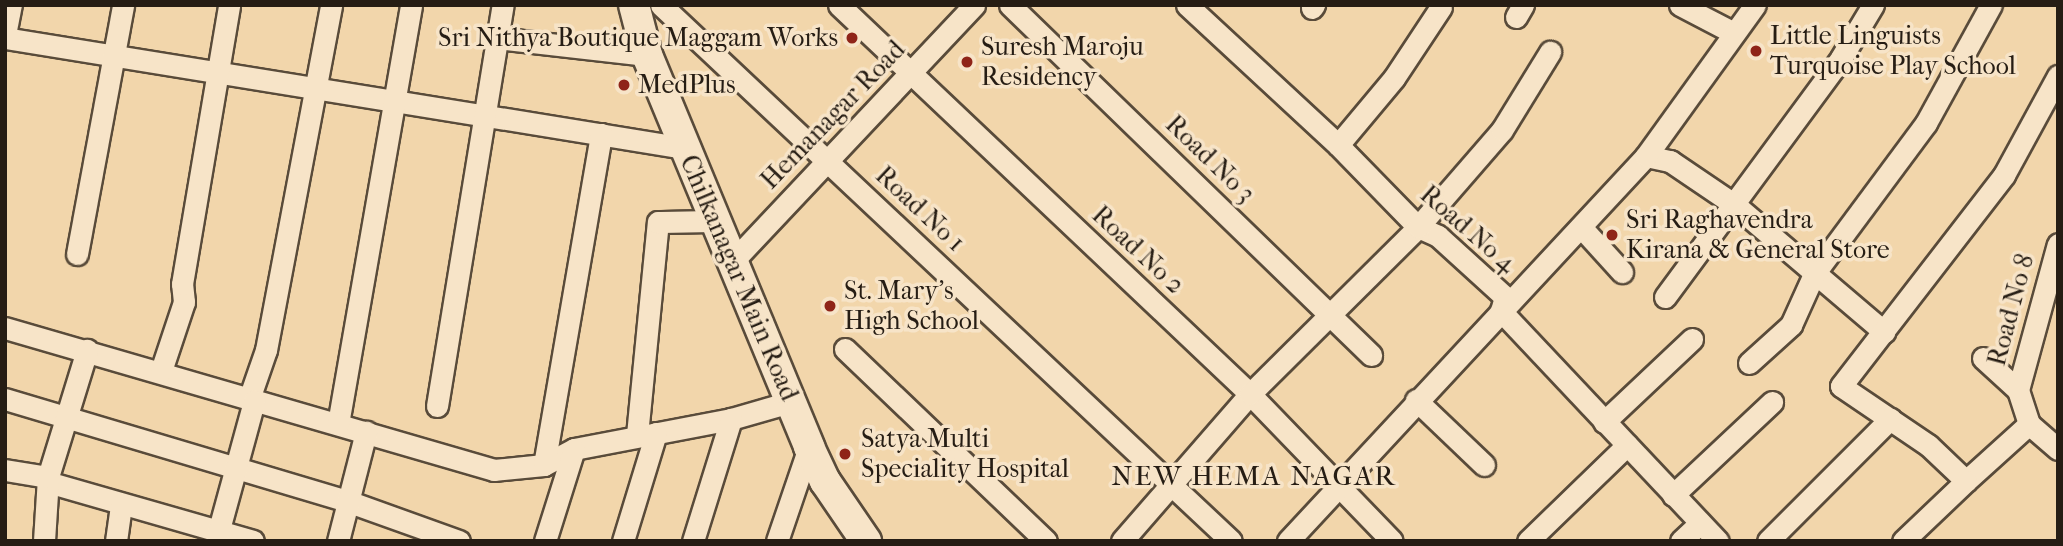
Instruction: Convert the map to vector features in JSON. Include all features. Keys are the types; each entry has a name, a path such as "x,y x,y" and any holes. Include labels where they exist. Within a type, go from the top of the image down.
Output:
{"main road":[{"name":"Chilkanagar Main Road","path":"634,5 647,55 809,447 825,481 866,541"}],"street":[{"path":"11,5 5,37 685,148"},
{"path":"77,254 116,56 123,5"},
{"path":"161,371 184,302 182,284 229,5"},
{"path":"218,533 266,350 331,5"},
{"path":"338,424 411,5"},
{"path":"437,405 503,5"},
{"name":"Road No 1","path":"661,5 1231,541"},
{"name":"Road No 2","path":"839,5 1250,394 1392,541"},
{"name":"Hemanagar Road","path":"732,262 911,75 974,5"},
{"name":"Road No 3","path":"1010,5 1330,312 1371,355"},
{"name":"Road No 4","path":"1187,5 1338,145 1418,227 1438,236 1505,298 1501,311 1718,541"},
{"path":"1680,5 1734,33"},
{"path":"1288,541 1416,400 1646,156 1755,5"},
{"path":"1665,298 1841,58 1873,5"},
{"path":"1749,363 1791,325 1814,274 1926,123 1991,5"},
{"path":"1338,145 1394,78 1441,7"},
{"path":"497,38 647,55"},
{"path":"1122,541 1250,394 1418,227 1502,130 1550,52"},
{"path":"1966,481 1928,445 1842,386 2004,175 2058,76"},
{"path":"544,465 601,134"},
{"path":"1646,156 1670,161 1735,205 1884,332"},
{"path":"623,541 647,434 658,222 715,221"},
{"path":"1581,227 1622,272"},
{"name":"Road No 8","path":"2018,390 2051,310 2058,244"},
{"path":"5,328 161,371 494,470 544,465 574,449 731,419 790,402"},
{"path":"1604,422 1692,339"},
{"path":"845,349 1046,541"},
{"path":"44,541 49,480 88,351"},
{"path":"1983,358 2018,390 2029,424 2058,449"},
{"path":"5,399 347,501 459,541"},
{"path":"1416,400 1484,465"},
{"path":"1673,495 1772,402"},
{"path":"693,541 731,419"},
{"path":"1768,541 1890,419"},
{"path":"1903,541 2029,424"},
{"path":"338,541 366,432"},
{"path":"1528,541 1627,445"},
{"path":"777,541 809,447"},
{"path":"545,541 574,449"},
{"path":"5,470 49,480 121,504 194,533 218,533 253,541"},
{"path":"116,541 121,504"},
{"path":"1681,541 1700,523"}],"place":[{"name":"Sri Nithya Boutique Maggam Works","path":"852,38"},
{"name":"Little Linguists Turquoise Play School","path":"1756,51"},
{"name":"Suresh Maroju Residency","path":"967,62"},
{"name":"MedPlus","path":"624,85"},
{"name":"Sri Raghavendra Kirana & General Store","path":"1612,235"},
{"name":"St. Mary's High School","path":"830,306"},
{"name":"Satya Multi Speciality Hospital","path":"845,454"}],"district":[{"name":"NEW HEMA NAGAR","path":"1254,476"}]}
